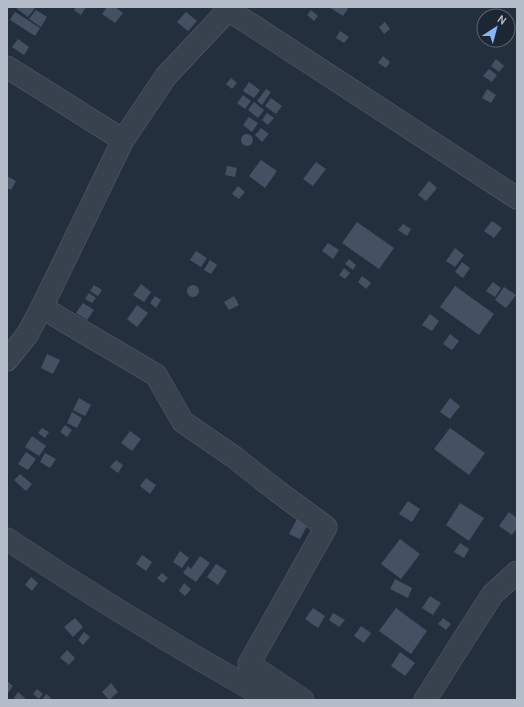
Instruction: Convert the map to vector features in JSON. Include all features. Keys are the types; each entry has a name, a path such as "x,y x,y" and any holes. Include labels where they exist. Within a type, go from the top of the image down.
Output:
{"street":[{"path":"7,360 27,336 123,140 166,76 228,8 517,198"},
{"path":"7,67 123,140"},
{"path":"42,307 156,375 183,422 234,457 326,527 249,664 303,700"},
{"path":"7,539 61,575 214,668 271,700"},
{"path":"425,700 492,595 517,572"}],"building":[{"path":"18,7 35,8 28,17 17,9"},
{"path":"76,7 86,7 81,15 74,10"},
{"path":"107,7 115,7 123,13 115,23 102,14"},
{"path":"329,7 349,7 343,16"},
{"path":"36,10 47,17 41,27 29,19"},
{"path":"311,10 318,16 314,21 307,15"},
{"path":"15,12 40,28 35,36 10,20"},
{"path":"186,12 197,21 188,31 177,22"},
{"path":"385,22 390,29 384,34 379,27"},
{"path":"340,31 349,37 344,43 336,38"},
{"path":"18,39 29,47 24,55 12,47"},
{"path":"383,56 390,62 386,68 378,63"},
{"path":"496,59 504,66 499,72 491,66"},
{"path":"489,69 497,75 492,82 483,76"},
{"path":"231,78 237,83 232,89 226,84"},
{"path":"249,82 260,90 254,98 243,91"},
{"path":"266,89 271,92 262,105 257,101"},
{"path":"487,89 496,95 491,103 482,98"},
{"path":"243,95 251,101 245,109 237,103"},
{"path":"271,98 282,106 276,114 265,106"},
{"path":"254,102 264,110 258,118 248,110"},
{"path":"267,113 274,118 268,125 262,120"},
{"path":"249,117 258,123 252,132 243,125"},
{"path":"261,128 269,134 262,142 255,135"},
{"path":"245,134 249,134 253,140 249,146 245,146 241,142 241,138"},
{"path":"261,160 277,171 265,188 249,176"},
{"path":"316,162 326,169 313,186 303,179"},
{"path":"227,166 237,168 235,177 225,175"},
{"path":"7,176 16,181 11,190 7,188"},
{"path":"429,181 437,188 426,201 418,195"},
{"path":"238,186 245,192 239,199 232,194"},
{"path":"492,221 502,228 494,238 484,231"},
{"path":"357,222 394,248 379,269 342,243"},
{"path":"403,224 411,229 407,236 398,230"},
{"path":"328,243 339,250 333,259 322,251"},
{"path":"455,248 464,255 455,267 446,261"},
{"path":"196,251 207,258 201,267 190,260"},
{"path":"349,259 356,265 353,270 345,264"},
{"path":"210,260 217,265 211,274 204,270"},
{"path":"462,262 470,268 463,278 455,272"},
{"path":"344,268 350,273 345,279 339,275"},
{"path":"362,276 371,283 366,289 358,282"},
{"path":"493,282 501,288 495,297 486,291"},
{"path":"141,284 151,292 144,302 133,295"},
{"path":"94,285 102,290 98,296 90,291"},
{"path":"191,285 195,285 199,291 195,297 191,297 187,293 187,289"},
{"path":"455,286 494,314 479,335 440,307"},
{"path":"504,287 516,295 506,308 495,300"},
{"path":"89,293 96,298 92,303 85,299"},
{"path":"155,296 161,300 156,308 150,303"},
{"path":"234,296 239,305 229,310 224,302"},
{"path":"83,303 94,310 87,320 76,313"},
{"path":"137,305 148,313 137,327 127,319"},
{"path":"430,314 439,321 432,331 422,325"},
{"path":"450,334 459,341 452,350 443,344"},
{"path":"47,354 60,360 53,374 41,368"},
{"path":"79,398 91,405 85,416 73,410"},
{"path":"450,398 460,406 450,419 440,412"},
{"path":"72,412 82,418 77,428 67,423"},
{"path":"65,425 72,430 67,437 60,432"},
{"path":"42,428 49,432 45,438 38,433"},
{"path":"450,428 485,453 469,475 434,449"},
{"path":"130,431 141,439 132,451 121,443"},
{"path":"32,436 46,446 39,456 25,447"},
{"path":"26,452 36,459 28,470 18,464"},
{"path":"45,453 56,459 50,468 40,462"},
{"path":"116,460 123,465 118,473 110,467"},
{"path":"20,474 32,484 26,491 14,480"},
{"path":"146,478 156,485 150,494 140,486"},
{"path":"408,501 420,509 412,522 399,514"},
{"path":"460,503 484,518 469,541 446,525"},
{"path":"509,512 517,518 517,528 512,535 499,526"},
{"path":"297,519 308,524 300,539 289,534"},
{"path":"400,539 420,554 401,579 381,564"},
{"path":"460,543 469,549 464,558 454,552"},
{"path":"180,551 189,558 182,568 173,562"},
{"path":"142,555 152,562 146,571 136,564"},
{"path":"200,556 210,563 196,582 183,573 188,566 191,569"},
{"path":"216,564 227,571 218,585 207,577"},
{"path":"162,573 168,578 163,583 157,578"},
{"path":"31,577 38,583 32,591 25,585"},
{"path":"395,579 412,588 408,598 390,589"},
{"path":"184,583 191,589 185,596 179,591"},
{"path":"430,596 441,603 433,615 422,608"},
{"path":"313,608 325,616 318,628 305,619"},
{"path":"396,608 427,631 411,654 379,631"},
{"path":"333,613 345,620 339,627 329,620"},
{"path":"75,618 83,627 73,637 64,627"},
{"path":"443,618 451,624 446,630 438,624"},
{"path":"361,626 371,633 364,643 354,636"},
{"path":"84,632 90,637 83,645 78,640"},
{"path":"67,650 75,658 69,665 60,658"},
{"path":"400,652 415,663 405,676 391,666"},
{"path":"7,681 13,686 8,693 7,692"},
{"path":"111,683 118,692 109,700 102,692"},
{"path":"37,689 43,694 39,699 33,694"},
{"path":"18,692 25,698 24,700 17,700 14,698"},
{"path":"46,694 51,698 50,700 42,700"}]}
